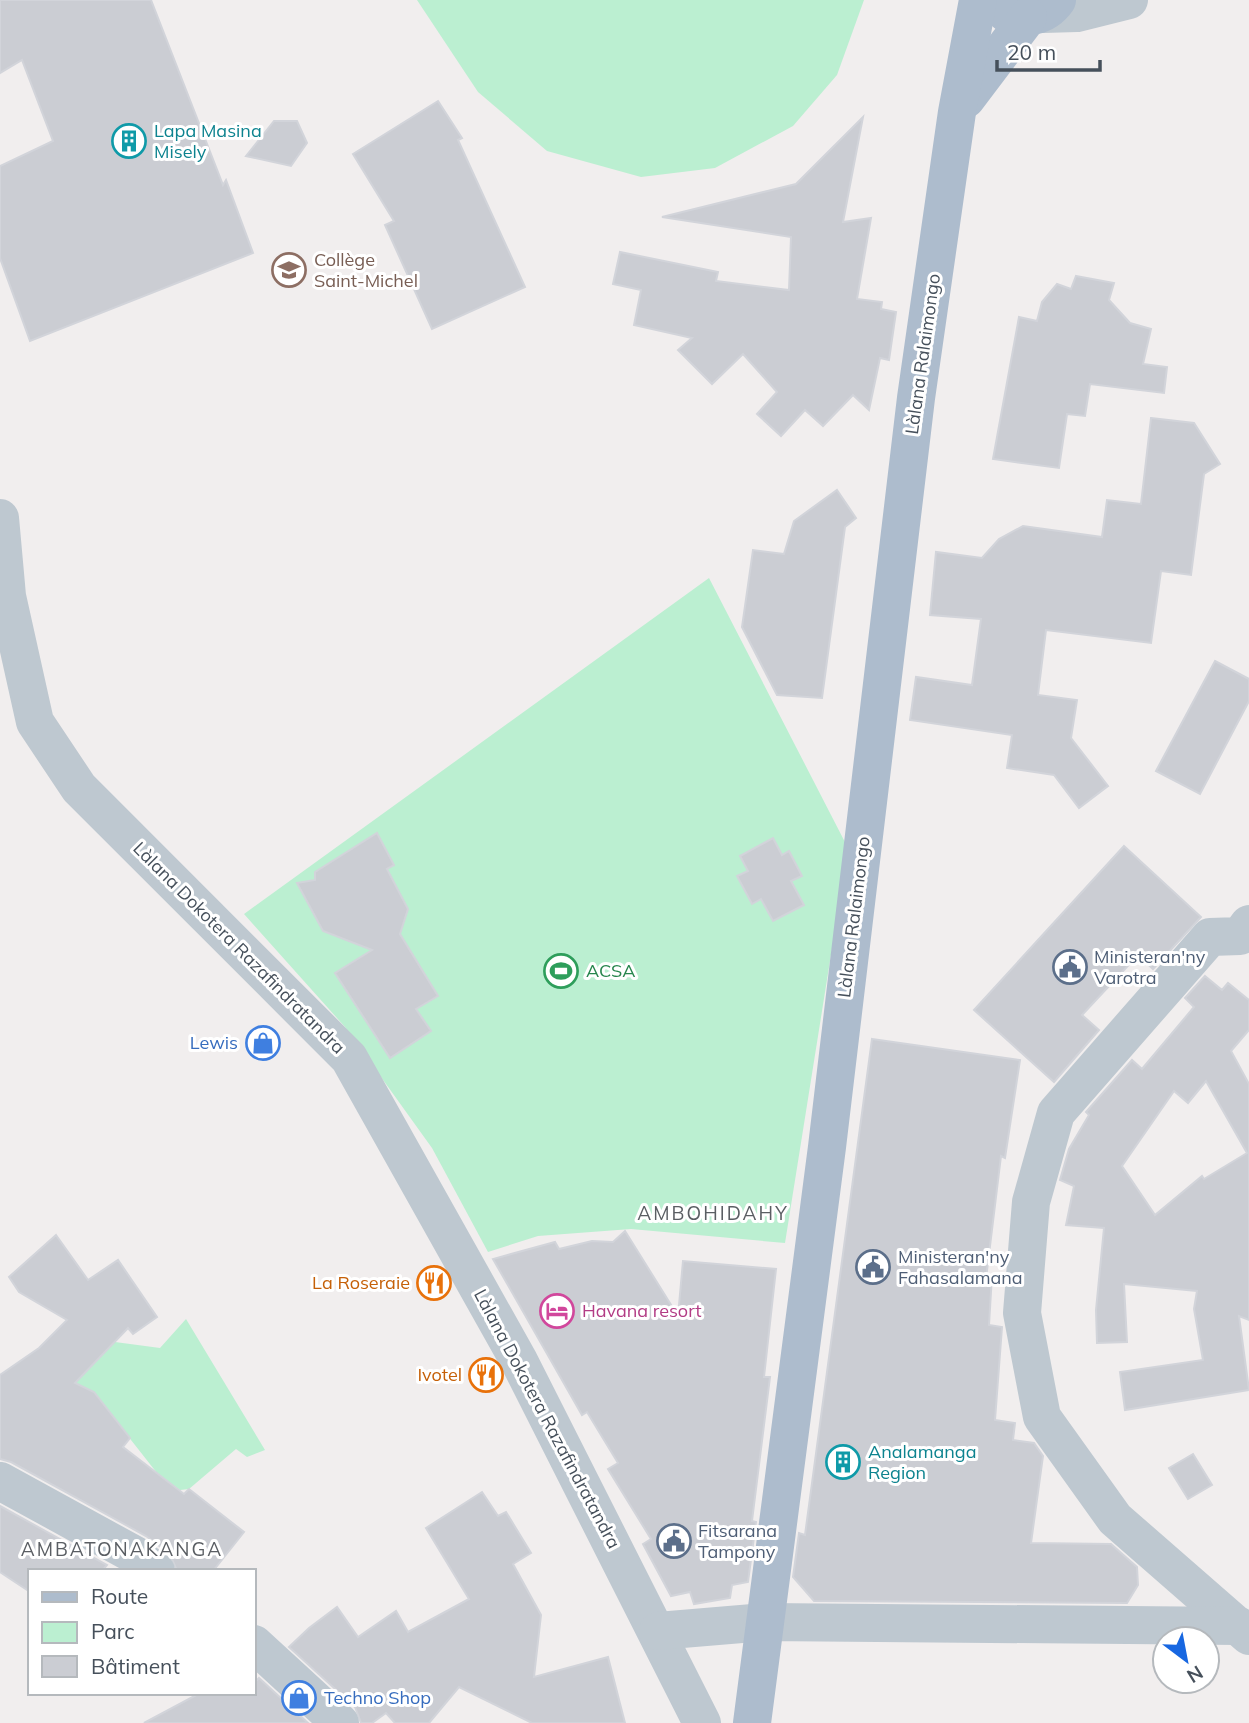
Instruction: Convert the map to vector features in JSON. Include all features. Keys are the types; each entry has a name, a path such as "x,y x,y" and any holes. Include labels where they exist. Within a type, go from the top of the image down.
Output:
{"main road":[{"name":"Làlana Ralaimongo","path":"752,1723 828,1133 916,398 957,112 978,0"},
{"path":"987,0 1014,16 1043,10"},
{"path":"957,112 1043,10"}],"street":[{"path":"1043,10 1077,13 1129,0"},
{"name":"Làlana Dokotera Razafindratandra","path":"0,518 7,596 35,722 79,788 349,1058 519,1361 658,1631 702,1723"},
{"path":"1244,1631 1115,1519 1042,1417 1022,1313 1031,1202 1056,1113 1210,937 1246,935"},
{"path":"0,1481 135,1555 153,1569"},
{"path":"658,1631 765,1622 1244,1631"},
{"path":"256,1646 340,1723"}],"green space":[{"path":"417,0 864,0 837,75 793,126 715,168 641,177 547,151 478,92"},
{"name":"ACSA","path":"709,578 848,848 785,1243 631,1229 538,1236 488,1252 432,1148 345,1027 244,914"},
{"path":"186,1319 265,1450 247,1457 236,1449 189,1489 180,1490 157,1473 94,1393 75,1383 115,1342 160,1348"}],"building":[{"path":"0,0 151,0 223,185 226,180 253,253 30,341 0,258 0,166 53,141 22,60 0,73"},
{"path":"438,101 462,138 458,140 525,287 432,329 385,225 394,221 353,154"},
{"path":"863,117 843,222 871,218 857,299 882,302 881,309 896,312 889,360 880,358 869,410 853,395 823,426 805,410 781,436 757,414 777,392 743,354 712,384 678,350 692,338 634,325 641,290 613,284 620,252 718,272 716,281 789,290 791,237 662,217 796,184"},
{"path":"274,121 297,121 307,143 291,166 246,156"},
{"path":"1076,276 1114,283 1109,300 1130,323 1151,329 1143,364 1167,367 1164,393 1090,384 1085,416 1067,414 1059,468 993,459 1019,317 1037,321 1042,302 1057,284 1071,289"},
{"path":"1151,418 1194,423 1220,464 1204,474 1191,575 1161,571 1151,643 1046,630 1038,695 1077,700 1071,738 1108,786 1079,808 1054,775 1007,768 1012,735 910,720 916,677 972,685 981,619 930,615 936,552 982,558 999,539 1023,526 1102,537 1107,500 1141,504"},
{"path":"837,490 856,518 845,527 822,698 777,695 742,627 753,550 784,554 794,521"},
{"path":"1215,661 1249,679 1249,701 1200,794 1156,771"},
{"path":"377,833 394,865 387,869 408,909 400,934 438,996 416,1009 431,1031 390,1058 335,973 372,950 323,931 297,883 315,880 315,872"},
{"path":"773,838 782,855 789,851 802,876 791,881 804,905 773,921 761,899 752,904 737,876 748,871 740,856"},
{"name":"Ministeran'ny Varotra","path":"1124,846 1201,917 1153,969 1138,955 1082,1015 1099,1030 1054,1082 974,1010"},
{"path":"1205,976 1222,990 1228,983 1249,1000 1249,1030 1231,1051 1249,1084 1249,1320 1239,1316 1249,1390 1125,1410 1120,1372 1203,1360 1194,1309 1197,1291 1124,1284 1127,1342 1097,1343 1096,1310 1104,1228 1066,1225 1074,1186 1060,1180 1069,1149 1089,1115 1086,1112 1132,1060 1142,1069 1194,1007 1185,998","holes":["1206,1081 1247,1153 1204,1179 1202,1176 1155,1215 1122,1166 1174,1091 1188,1103"]},
{"path":"872,1039 1020,1060 1005,1158 1001,1156 985,1287 992,1275 989,1325 1002,1327 995,1420 1015,1423 1013,1440 1034,1443 1043,1456 1031,1543 1111,1544 1137,1567 1138,1585 1127,1603 814,1601 793,1577 799,1533 805,1535"},
{"path":"625,1231 678,1316 683,1261 776,1269 764,1377 770,1377 752,1521 756,1522 748,1582 732,1585 730,1598 694,1604 690,1592 671,1596 643,1544 651,1539 608,1469 618,1463 587,1412 582,1415 493,1259 555,1242 559,1249 592,1241 613,1242"},
{"path":"56,1235 88,1280 118,1260 157,1317 133,1334 128,1328 75,1383 94,1392 130,1438 123,1447 184,1494 189,1489 244,1532 215,1569 176,1569 170,1554 146,1536 11,1462 0,1459 0,1375 39,1348 67,1320 19,1292 9,1277"},
{"path":"1193,1454 1212,1485 1188,1499 1169,1468"},
{"path":"482,1492 498,1516 506,1512 531,1553 513,1564 541,1615 534,1677 608,1657 625,1723 532,1723 459,1687 429,1723 395,1723 386,1713 372,1723 361,1723 355,1707 289,1647 337,1607 358,1637 396,1611 408,1632 469,1599 426,1528"},
{"path":"0,1506 107,1565 104,1569 28,1569 28,1591 0,1572"},
{"path":"259,1678 308,1723 144,1723 196,1695 256,1695 256,1681"}],"place":[{"name":"Lapa Masina Misely","path":"129,141"},
{"name":"Collège Saint-Michel","path":"289,270"},
{"name":"Ministeran'ny Varotra","path":"1070,967"},
{"name":"ACSA","path":"561,971"},
{"name":"Lewis","path":"263,1043"},
{"name":"Ministeran'ny Fahasalamana","path":"873,1267"},
{"name":"La Roseraie","path":"434,1283"},
{"name":"Havana resort","path":"557,1311"},
{"name":"Ivotel","path":"486,1375"},
{"name":"Analamanga Region","path":"843,1462"},
{"name":"Fitsarana Tampony","path":"674,1541"},
{"name":"Techno Shop","path":"299,1698"}],"district":[{"name":"AMBOHIDAHY","path":"713,1213"},
{"name":"AMBATONAKANGA","path":"122,1549"}]}
